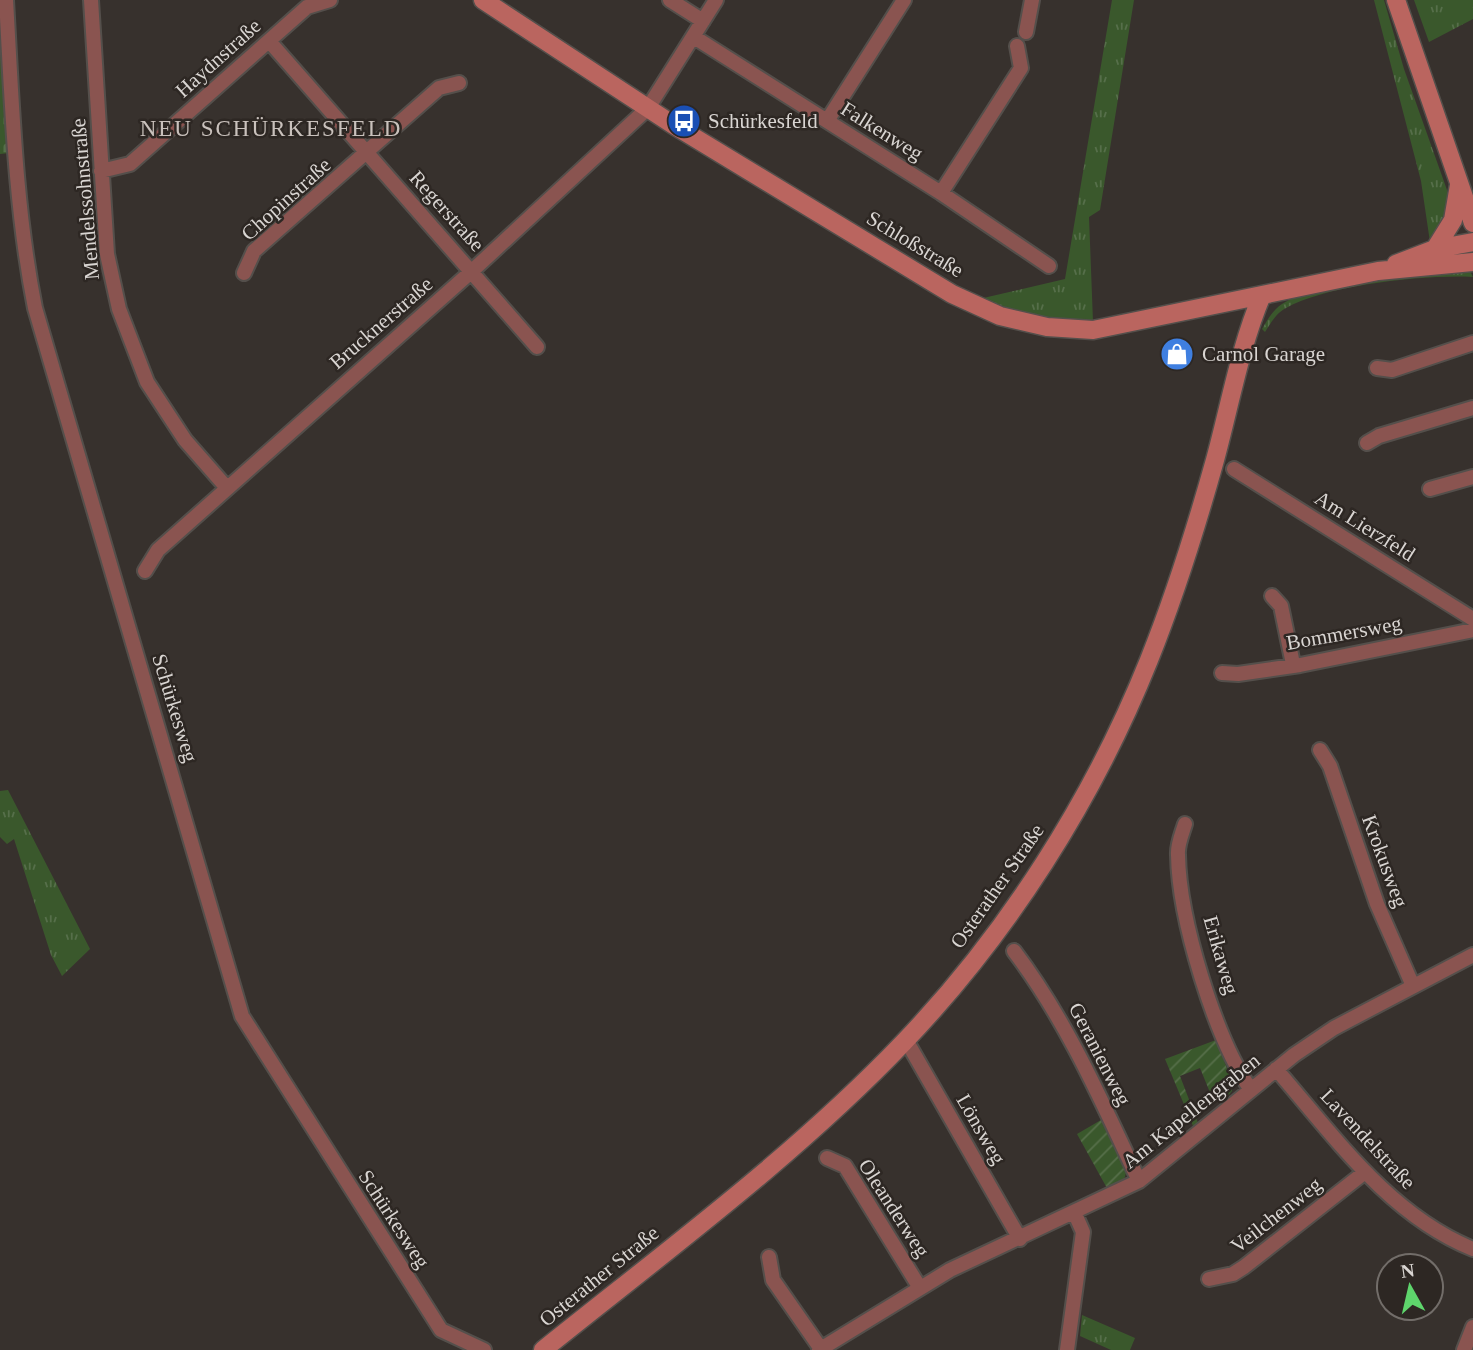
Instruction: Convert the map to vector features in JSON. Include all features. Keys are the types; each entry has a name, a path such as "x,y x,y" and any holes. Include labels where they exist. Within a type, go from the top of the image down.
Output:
{"main road":[{"name":"Schloßstraße","path":"483,0 648,108 952,294 1000,316 1047,327 1093,330 1378,271 1473,262"},
{"path":"1396,0 1473,223"},
{"path":"1435,249 1453,220 1453,204 1459,185"},
{"name":"Schloßstraße","path":"1378,271 1435,249 1473,242"},
{"name":"Osterather Straße","path":"543,1350 819,1124 906,1040 995,933 1037,873 1112,742 1149,661 1183,568 1262,295"}],"street":[{"name":"Schürkesweg","path":"6,0 19,200 24,252 35,309 242,1016 441,1330 484,1350"},
{"name":"Mendelssohnstraße","path":"91,0 107,254 129,340 147,382 185,440 227,488"},
{"name":"Haydnstraße","path":"102,171 130,164 306,7 330,0"},
{"path":"670,0 703,21"},
{"name":"Brucknerstraße","path":"145,571 158,550 472,271 648,108 716,0"},
{"path":"827,121 904,0"},
{"path":"1026,32 1032,0"},
{"name":"Falkenweg","path":"694,37 941,193 1049,266"},
{"name":"Regerstraße","path":"269,41 537,347"},
{"path":"941,193 1021,68 1017,46"},
{"name":"Chopinstraße","path":"244,274 254,251 439,88 459,83"},
{"path":"1377,368 1392,370 1473,343"},
{"path":"1367,443 1379,436 1473,408"},
{"name":"Am Lierzfeld","path":"1234,469 1473,620"},
{"path":"1430,489 1473,477"},
{"path":"1272,596 1281,607 1293,664"},
{"name":"Bommersweg","path":"1222,673 1238,674 1300,665 1473,630"},
{"name":"Krokusweg","path":"1320,750 1330,766 1377,904 1413,986"},
{"name":"Erikaweg","path":"1185,824 1177,852 1181,887 1199,966 1236,1068 1251,1090"},
{"name":"Geranienweg","path":"1014,951 1042,987 1065,1029 1139,1181"},
{"name":"Am Kapellengraben","path":"820,1349 950,1270 1075,1214 1139,1181 1276,1069 1334,1028 1473,955"},
{"name":"Lönsweg","path":"906,1040 1020,1239"},
{"name":"Lavendelstraße","path":"1276,1069 1365,1172 1406,1211 1473,1250"},
{"name":"Oleanderweg","path":"827,1158 845,1166 920,1288"},
{"name":"Veilchenweg","path":"1209,1279 1233,1274 1244,1267 1365,1172"},
{"path":"1067,1350 1083,1232 1075,1214"},
{"path":"769,1257 773,1280 820,1349"},
{"path":"1464,1350 1473,1327"}],"green space":[{"path":"1112,0 1134,0 1100,210 1089,217 1093,322 1049,320 979,299 1065,279"},
{"path":"1374,0 1384,0 1404,69 1447,190 1447,220 1430,242 1421,181"},
{"path":"1414,0 1473,0 1473,19 1429,42"},
{"path":"0,1 10,153 0,154"},
{"path":"1470,271 1473,277 1405,279 1326,293 1282,310 1265,332 1262,329 1282,304 1319,290 1369,280"},
{"path":"8,790 90,949 62,976 51,955 14,839 7,844 0,837 0,791"},
{"path":"1216,1040 1232,1081 1232,1091 1223,1102 1218,1092 1211,1095 1200,1068 1180,1076 1198,1123 1193,1126 1165,1059"},
{"path":"1101,1120 1126,1173 1124,1180 1108,1190 1077,1134"},
{"path":"1082,1315 1135,1338 1130,1350 1111,1350 1080,1336"}],"place":[{"name":"Schürkesfeld","path":"684,121"},
{"name":"Carnol Garage","path":"1177,354"}],"district":[{"name":"NEU SCHÜRKESFELD","path":"271,128"}]}
